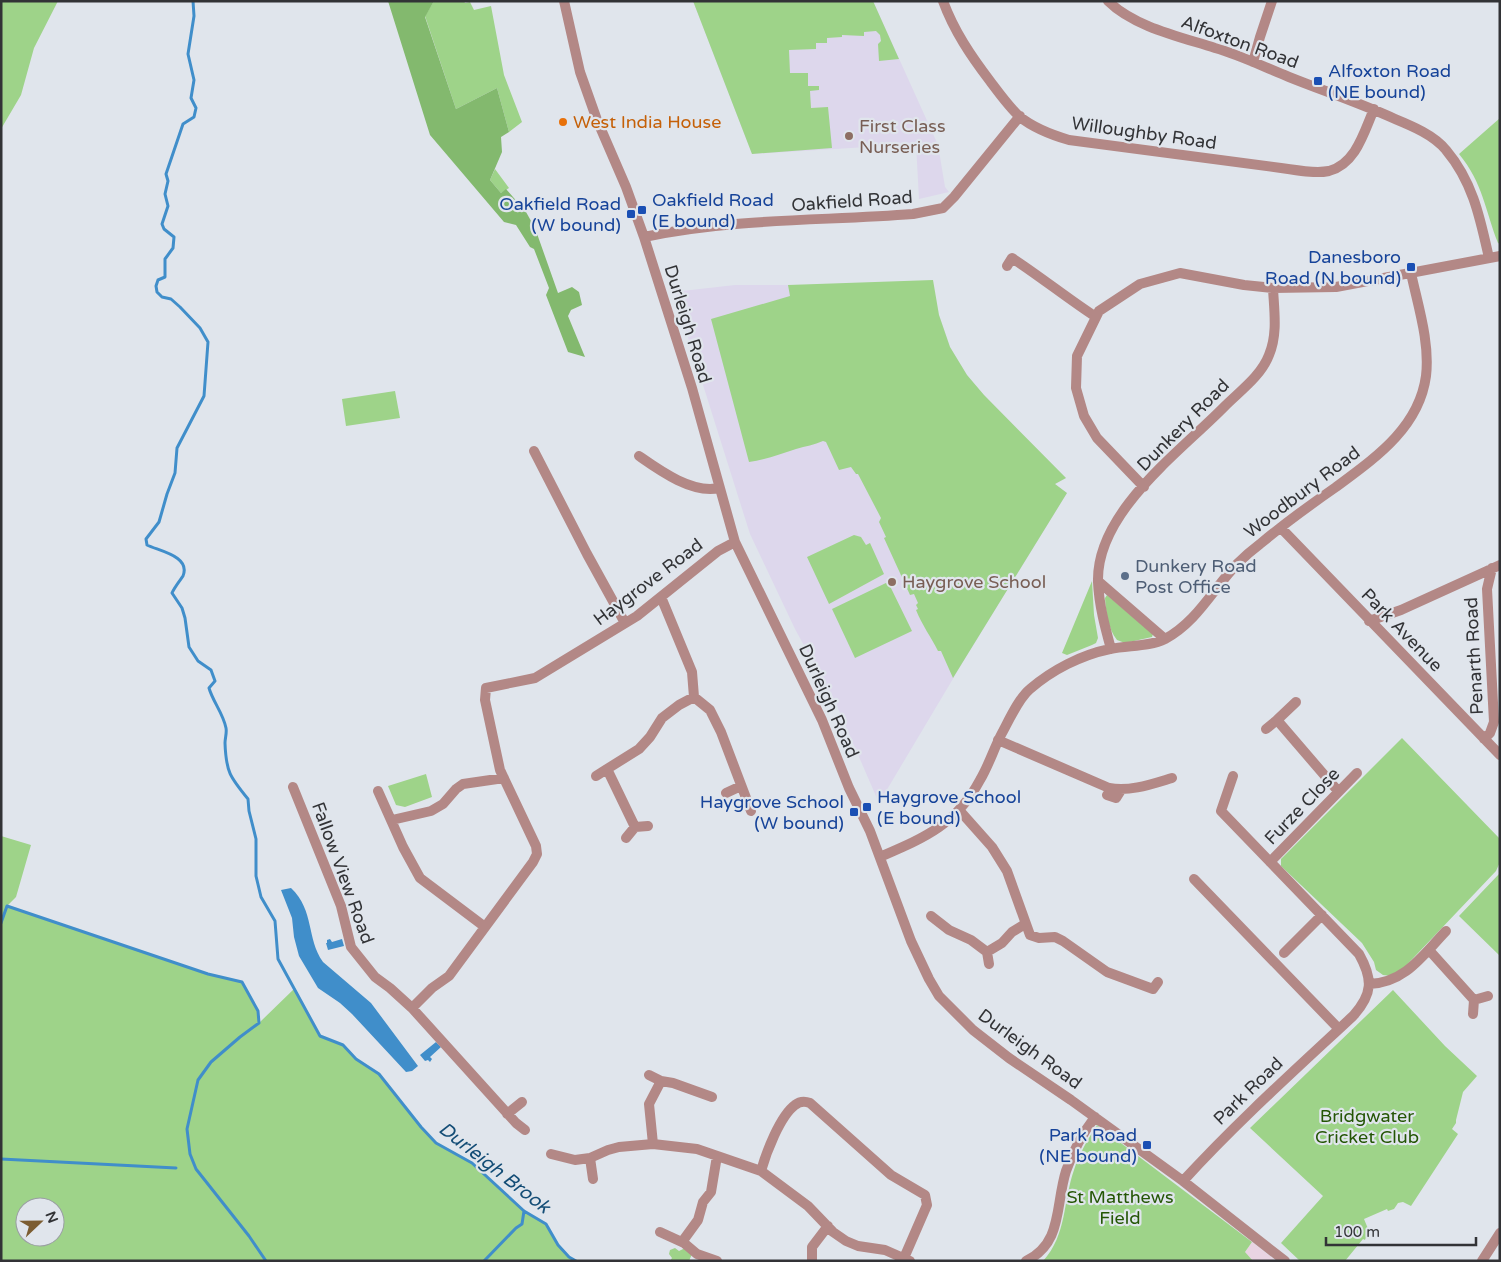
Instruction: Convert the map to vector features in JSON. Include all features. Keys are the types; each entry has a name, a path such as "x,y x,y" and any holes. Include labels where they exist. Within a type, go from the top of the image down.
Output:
{"street":[{"name":"Durleigh Road","path":"564,1 574,51 587,93 626,187 644,237 692,388 718,488 735,542 822,720 849,788 880,857 920,961 939,996 980,1036 1182,1181 1285,1261"},
{"name":"Willoughby Road","path":"942,1 948,17 968,52 998,93 1020,116 1034,126 1052,135 1069,140 1316,172 1329,171 1340,166 1353,155 1374,109"},
{"name":"Alfoxton Road","path":"1108,1 1120,11 1154,28 1219,49 1374,109 1410,125 1428,136 1445,148 1463,172 1478,210 1489,258"},
{"path":"1253,62 1272,1"},
{"name":"Oakfield Road","path":"644,237 709,227 913,214 943,208 966,183 1020,116"},
{"path":"1144,487 1097,438 1084,416 1076,388 1077,356 1099,311 1140,284 1180,273 1244,285 1273,288 1336,287 1500,256"},
{"path":"1007,266 1012,258 1096,317"},
{"name":"Woodbury Road","path":"880,857 938,829 960,811 981,780 998,740 1027,691 1054,670 1088,656 1111,649 1139,646 1165,639 1191,620 1237,565 1281,528 1367,464 1391,443 1407,424 1419,403 1426,376 1426,347 1411,273"},
{"name":"Dunkery Road","path":"1111,649 1102,616 1098,580 1102,554 1110,530 1123,509 1166,462 1200,432 1260,372 1269,356 1274,339 1273,288"},
{"path":"534,451 625,623"},
{"path":"638,456 664,473 702,489 711,490 718,488"},
{"name":"Park Avenue","path":"1281,528 1500,755"},
{"name":"Haygrove Road","path":"504,778 497,756 485,700 486,688 535,678 625,623 661,597 718,550 735,542"},
{"path":"1369,621 1401,610 1496,567"},
{"name":"Penarth Road","path":"1484,739 1490,733 1494,722 1487,589 1496,567"},
{"path":"1098,580 1165,639"},
{"path":"661,597 692,672 694,697 710,710 721,732 751,811"},
{"path":"596,776 639,748 650,737 662,718 694,697"},
{"path":"1266,729 1296,702"},
{"path":"1277,720 1338,791"},
{"path":"998,740 1102,785 1121,790 1149,785 1172,778"},
{"path":"607,769 635,827"},
{"name":"Furze Close","path":"1270,862 1357,773"},
{"name":"Furze Close","path":"1233,776 1221,811 1359,954 1368,974 1369,984"},
{"path":"392,820 431,811 443,804 463,784 504,778 536,846 537,854 449,976 432,988 412,1008"},
{"name":"Fallow View Road","path":"293,786 341,906 351,947 375,977 412,1008 516,1123 525,1130"},
{"path":"726,793 741,786"},
{"path":"1106,795 1116,798 1121,790"},
{"path":"378,791 403,847 420,878 485,927"},
{"path":"960,811 986,840 1007,871 1030,935 1039,938 1055,936 1107,972 1153,989 1158,982"},
{"path":"626,838 635,827 648,826"},
{"path":"1194,879 1339,1030"},
{"path":"1284,953 1291,938 1322,915"},
{"path":"931,916 949,930 971,940 987,952 989,964"},
{"path":"987,952 1002,943 1012,932 1025,924"},
{"path":"1369,984 1380,984 1398,978 1446,931"},
{"path":"1428,950 1474,1000 1473,1014"},
{"name":"Park Road","path":"1182,1181 1222,1138 1339,1030 1363,1005 1368,996 1369,984"},
{"path":"1474,1000 1488,996"},
{"path":"649,1075 661,1081 673,1083 712,1097"},
{"path":"653,1144 649,1104 661,1081"},
{"path":"508,1114 522,1102"},
{"path":"551,1154 575,1160 590,1158 613,1148 653,1144 685,1146 762,1171 808,1206 839,1236 852,1244 885,1250 907,1259 927,1205 925,1195 892,1175 810,1103 799,1102 787,1114 769,1149 762,1171"},
{"path":"1026,1261 1042,1252 1050,1240 1066,1172 1081,1137 1095,1117"},
{"path":"682,1242 698,1220 703,1202 711,1192 717,1156"},
{"path":"590,1158 593,1179"},
{"path":"812,1261 812,1247 828,1226"},
{"path":"660,1232 682,1242 697,1254 717,1261"},
{"path":"1482,1261 1500,1233"}],"shaded area":[{"path":"693,1 873,1 938,145 945,187 949,192 919,199 916,144 752,154"},
{"name":"Haygrove School","path":"735,285 806,285 939,315 950,347 967,375 984,395 1066,478 1055,484 1067,493 879,803 836,704 795,629 750,534 675,296 682,291"},
{"path":"1252,1242 1276,1261 1253,1261 1245,1252"}],"green space":[{"path":"1,1 58,1 34,48 21,95 1,129"},
{"path":"388,1 434,1 425,17 456,109 497,88 509,132 501,137 502,152 490,180 501,193 506,189 526,212 535,228 558,293 572,287 579,292 582,305 571,310 568,316 585,357 568,352 546,295 549,288 534,249 530,247 516,225 504,222 430,135"},
{"path":"434,1 470,2 474,10 491,6 504,75 522,122 509,132 497,88 456,109 425,16"},
{"path":"693,1 873,1 899,59 879,61 878,44 881,41 880,35 876,31 864,32 864,36 842,35 842,37 827,38 827,43 816,43 816,49 789,50 790,73 808,73 808,86 819,86 819,90 810,91 811,108 828,107 832,148 752,154"},
{"path":"1500,118 1500,244 1498,243 1478,186 1459,154"},
{"path":"495,169 509,188 501,193 490,180"},
{"name":"Haygrove School","path":"933,280 939,315 950,347 967,375 984,395 1066,478 1055,484 1067,493 953,678 941,651 938,651 918,615 916,605 918,603 914,594 910,595 884,538 886,537 879,522 881,518 858,474 851,467 839,470 826,442 823,441 749,462 711,319 790,296 788,285"},
{"path":"395,391 400,418 346,426 342,399"},
{"path":"854,535 861,537 866,545 870,543 884,574 829,604 807,557"},
{"path":"1092,581 1094,615 1098,638 1096,643 1067,655 1062,653"},
{"path":"888,582 912,631 855,658 832,609"},
{"path":"1107,595 1153,634 1152,637 1125,643 1117,640 1111,631 1108,620 1105,598"},
{"path":"1402,738 1500,839 1500,862 1496,871 1399,973 1391,976 1383,975 1376,970 1374,962 1362,943 1281,866 1281,859"},
{"path":"426,774 432,797 405,807 396,805 388,786"},
{"path":"1,836 31,845 16,897 7,906 208,974 242,982 258,1011 260,1022 295,988 320,1036 343,1045 356,1059 379,1074 436,1143 472,1163 524,1211 546,1224 558,1245 569,1257 576,1261 1,1261"},
{"path":"1500,871 1500,956 1459,916"},
{"name":"Bridgwater Cricket Club","path":"1393,990 1445,1046 1477,1076 1463,1092 1456,1123 1452,1129 1458,1134 1411,1206 1403,1202 1398,1203 1394,1209 1388,1211 1387,1209 1364,1219 1371,1236 1366,1237 1365,1240 1363,1239 1345,1261 1300,1261 1281,1243 1323,1196 1250,1128"},
{"name":"St Matthews Field","path":"1097,1125 1252,1242 1245,1252 1253,1261 1043,1261 1051,1251 1060,1229 1070,1182 1076,1164"},
{"path":"675,1248 679,1251 685,1248 692,1254 689,1261 670,1261 672,1258 669,1254 670,1250"}],"water":[{"path":"291,888 304,906 314,944 323,962 371,1003 418,1066 412,1071 406,1072 352,1014 318,988 299,956 292,918 281,890"},
{"path":"330,939 332,942 342,939 344,946 328,950 326,943"},
{"path":"436,1042 441,1047 430,1057 432,1059 430,1062 428,1060 425,1061 420,1055"}],"waterway":[{"name":"Durleigh Brook","path":"193,1 194,16 188,54 194,80 191,98 196,108 194,117 183,124 166,174 168,181 165,194 168,206 162,224 164,229 174,237 173,248 165,259 165,277 158,280 156,286 157,292 162,297 171,299 200,328 208,342 204,396 177,448 175,473 159,522 146,539 147,545 173,555 182,564 184,569 183,576 172,593 182,608 189,647 198,661 211,670 215,681 209,688 223,717 226,728 226,761 230,774 248,799 256,839 256,876 261,897 275,921 278,959 320,1036 343,1045 356,1059 379,1074 436,1143 472,1163 524,1211 546,1224 558,1245 569,1257 576,1261"},
{"path":"1,923 7,906 208,974 242,982 258,1011 259,1023 211,1062 198,1080 187,1129 190,1154 196,1169 249,1236 266,1261"},
{"path":"1,1159 176,1168"},
{"path":"484,1261 522,1224 524,1211"}],"place":[{"name":"Alfoxton Road (NE bound)","path":"1318,81"},
{"name":"West India House","path":"563,122"},
{"name":"First Class Nurseries","path":"849,136"},
{"name":"Oakfield Road (E bound)","path":"642,210"},
{"name":"Oakfield Road (W bound)","path":"631,214"},
{"name":"Danesboro Road (N bound)","path":"1411,267"},
{"name":"Dunkery Road Post Office","path":"1125,576"},
{"name":"Haygrove School","path":"892,582"},
{"name":"Haygrove School (E bound)","path":"867,807"},
{"name":"Haygrove School (W bound)","path":"854,812"},
{"name":"Park Road (NE bound)","path":"1147,1145"}]}
